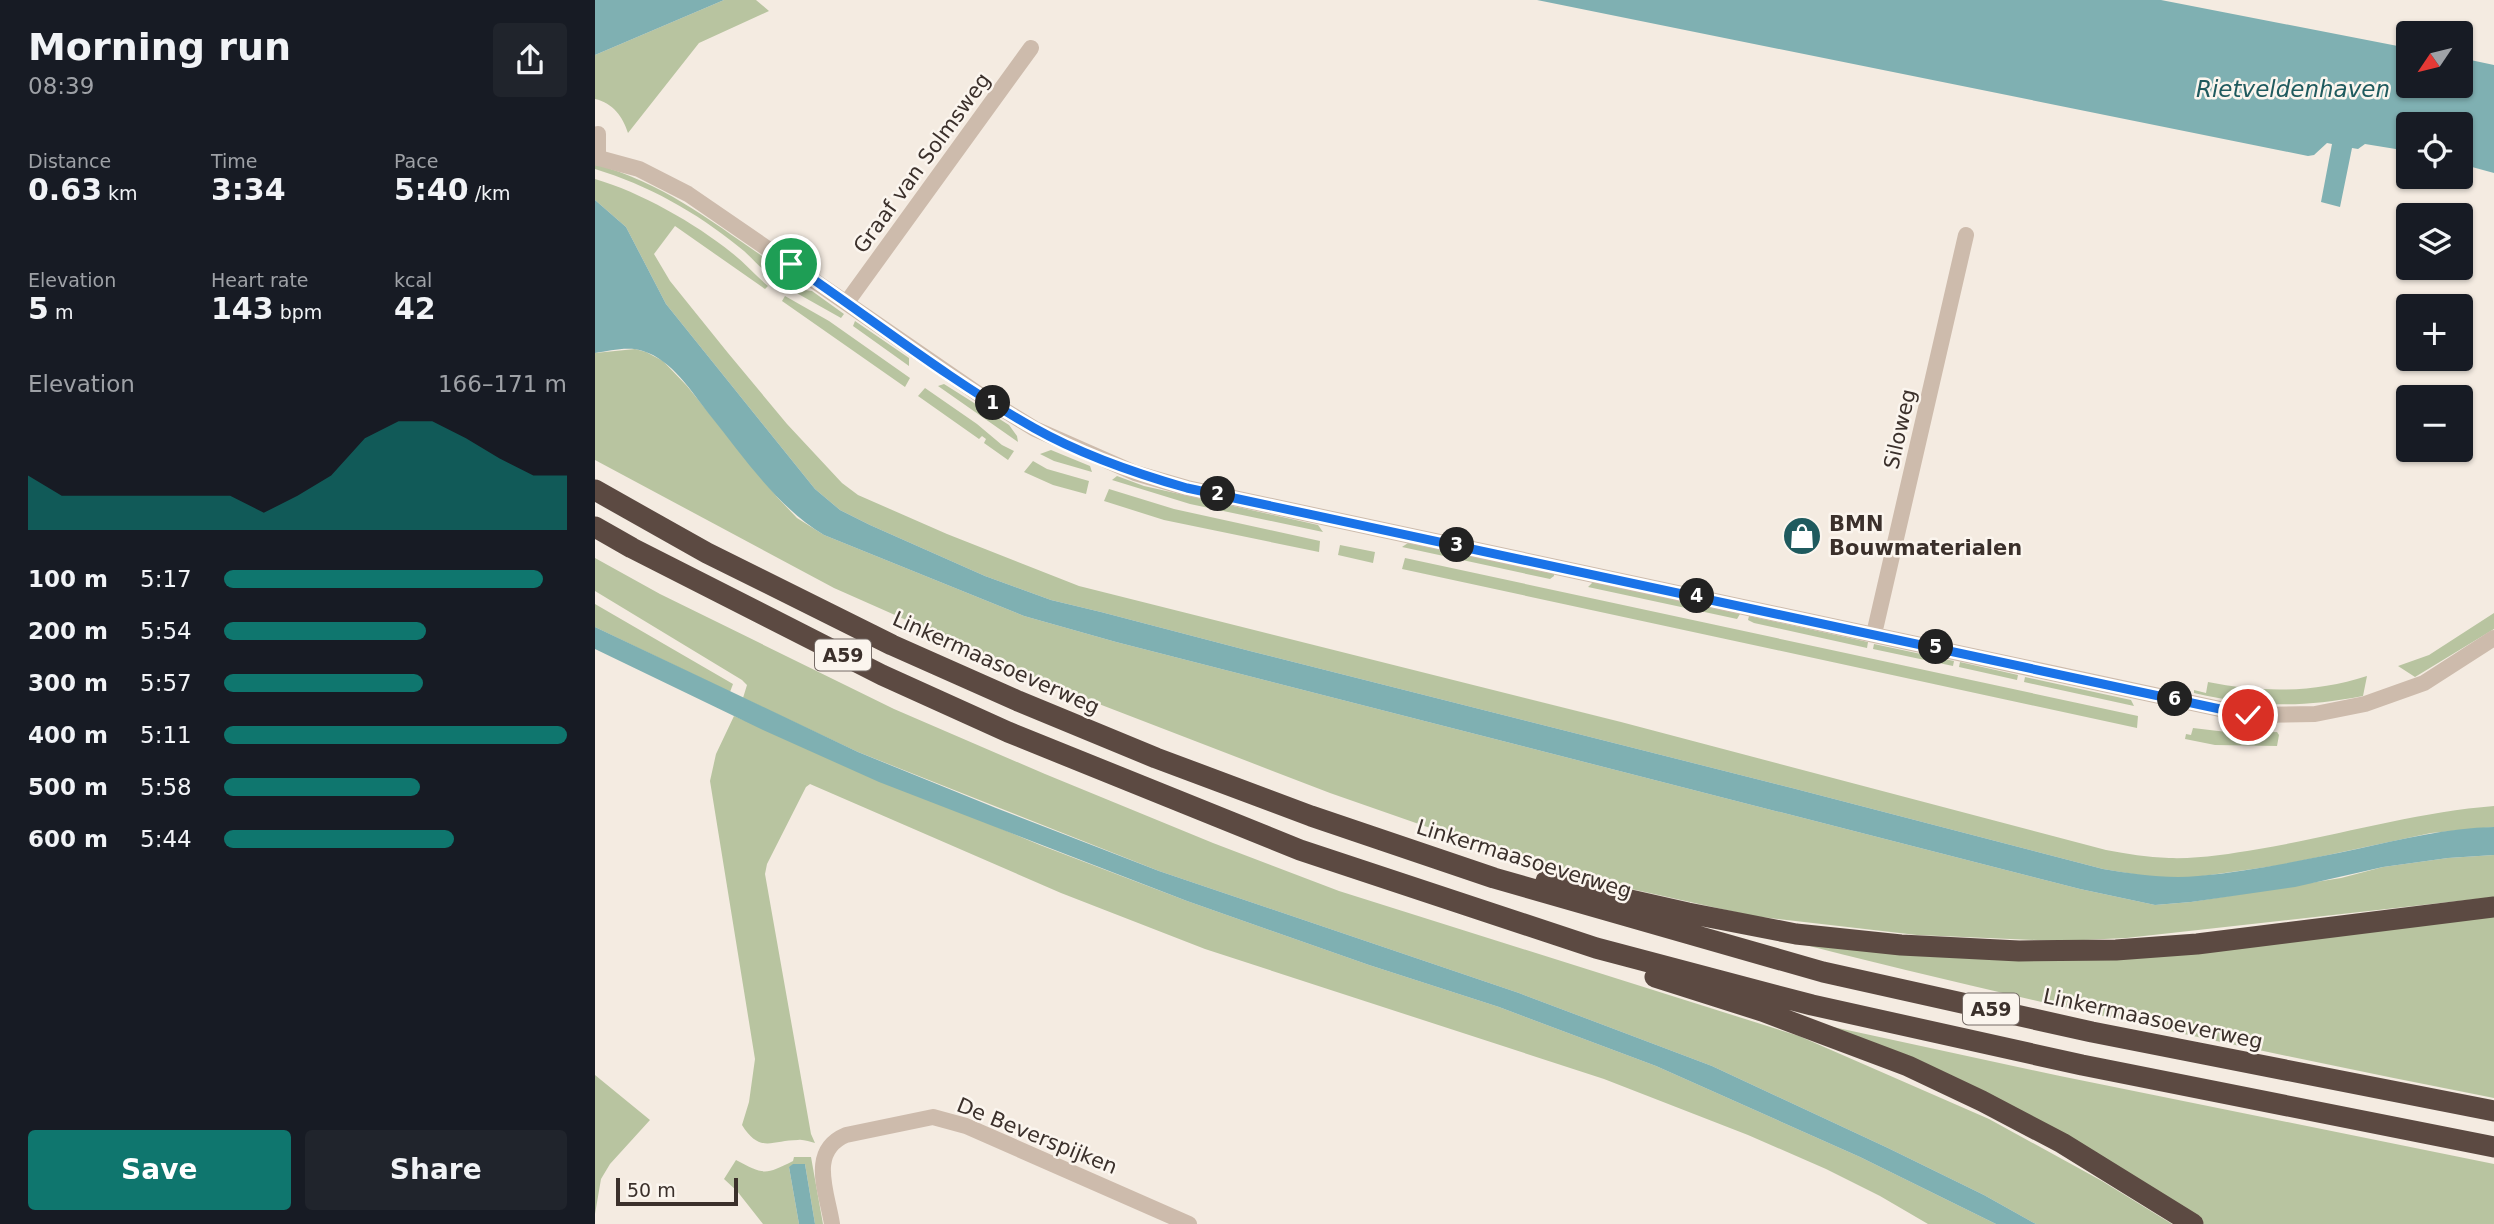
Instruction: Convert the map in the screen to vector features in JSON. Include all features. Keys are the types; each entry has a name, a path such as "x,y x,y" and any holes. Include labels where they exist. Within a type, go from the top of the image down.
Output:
{"highway":[{"name":"Linkermaasoeverweg","path":"595,490 707,553 855,626 1018,701 1156,758 1298,812 1495,878 1823,972 2105,1034 2494,1111"},
{"name":"A59","path":"595,527 882,674 1008,732 1300,850 1596,948 1812,1004 2042,1056 2494,1147"},
{"name":"A59","path":"1495,878 1555,881 1688,913 1796,933 1901,945 2019,951 2116,950 2197,944 2494,906"},
{"name":"A59","path":"1596,948 1657,978 1762,1011 1908,1066 2062,1143 2193,1224"}],"street":[{"name":"Graaf van Solmsweg","path":"847,302 1031,48"},
{"path":"598,134 596,157 639,169 688,194 983,397 1035,429 1135,473 1187,488 2248,715 2315,713 2365,704 2424,683 2494,638"},
{"name":"Siloweg","path":"1874,634 1966,235"},
{"name":"De Beverspijken","path":"832,1224 823,1159 834,1140 846,1135 933,1117 966,1126 1189,1224"}],"green space":[{"path":"724,0 756,0 769,11 699,43 628,133 616,111 595,99 595,55"},
{"path":"595,164 642,181 704,216 765,258 770,265 772,276 723,234 689,211 653,191 595,169"},
{"path":"595,179 648,200 684,220 732,253 768,286 765,289 675,226 654,254 670,281 728,353 787,424 842,483 858,495 947,534 1079,586 1621,722 2122,853 2169,858 2214,856 2288,844 2436,813 2494,806 2494,827 2431,833 2281,865 2196,877 2151,877 2103,869 1051,600 985,576 870,525 840,510 815,489 666,304 626,227 595,200"},
{"path":"793,291 812,291 844,314 841,318"},
{"path":"785,296 829,321 910,378 905,387 782,301"},
{"path":"855,321 909,358 909,366 853,326"},
{"path":"635,349 663,361 687,386 797,518 824,535 1024,616 1116,642 2080,889 2155,905 2191,902 2341,878 2383,867 2494,855 2494,897 2126,938 2061,941 1917,935 1753,916 1600,882 1499,852 1330,793 1073,694 834,588 595,460 595,353"},
{"path":"944,384 1009,425 1018,442 938,386"},
{"path":"925,388 1014,451 1008,460 984,443 986,439 982,436 979,439 918,396"},
{"path":"1051,450 1090,466 1092,472 1040,454"},
{"path":"1033,461 1047,469 1089,481 1086,494 1053,485 1024,472"},
{"path":"1117,476 1144,486 1318,525 1323,532 1190,504 1112,480"},
{"path":"1109,489 1174,509 1320,541 1319,552 1164,520 1104,501"},
{"path":"1408,543 1554,576 1550,579 1402,547"},
{"path":"1340,545 1375,552 1373,563 1338,555"},
{"path":"595,558 660,594 894,709 1213,843 1339,891 1799,1036 1989,1119 2102,1181 2172,1224 2036,1224 1888,1148 1712,1066 1519,993 1159,871 858,752 743,698 747,685 742,680 595,591"},
{"path":"1405,558 2138,716 2137,728 1402,569"},
{"path":"1593,582 1740,614 1737,619 1588,587"},
{"path":"595,604 733,684 730,692 595,627"},
{"path":"2494,613 2494,629 2415,677 2398,666 2429,655"},
{"path":"1749,616 1868,642 1867,648 1754,623 1748,620"},
{"path":"1874,644 1954,661 1953,666 1873,649"},
{"path":"1960,662 2018,675 2017,680 1959,667"},
{"path":"2367,676 2363,696 2318,703 2258,703 2194,693 2194,690 2206,693 2208,682 2288,690 2328,686"},
{"path":"2025,677 2131,700 2134,706 2024,682"},
{"path":"734,716 1040,845 1187,901 1499,1007 1656,1066 1860,1157 1996,1224 1928,1224 1826,1169 1748,1135 1604,1079 1205,949 1061,893 810,784 806,787 767,864 765,874 811,1134 815,1143 800,1140 767,1143 755,1140 742,1125 749,1102 755,1059 710,781 716,754"},
{"path":"2193,728 2235,733 2277,732 2279,735 2277,746 2215,745 2185,739 2186,734 2191,735"},
{"path":"2494,914 2494,1098 2121,1020 1751,931 1941,955"},
{"path":"1801,1020 2060,1076 2494,1164 2494,1224 2204,1224 2140,1182"},
{"path":"595,1075 650,1120 610,1164 601,1179 595,1214"},
{"path":"794,1157 811,1157 823,1224 815,1224 805,1164 789,1167 799,1224 763,1224 724,1179 736,1160 759,1171 770,1171 793,1161"}],"water":[{"path":"595,0 724,0 595,55"},
{"name":"Rietveldenhaven","path":"1537,0 2161,0 2396,46 2396,98 2473,98 2473,61 2494,65 2494,173 2473,167 2473,112 2396,112 2396,149 2365,144 2358,149 2352,148 2340,207 2321,202 2332,144 2327,143 2314,155 2308,156"},
{"path":"595,200 626,227 666,304 815,489 840,510 870,525 985,576 1051,600 2103,869 2162,876 2218,874 2459,829 2494,827 2494,855 2383,867 2295,887 2155,905 2080,889 1116,642 1024,616 824,535 776,495 748,464 688,386 663,361 643,351 631,349 595,353"},
{"path":"595,627 858,752 996,808 1159,871 1519,993 1712,1066 1888,1148 2036,1224 1996,1224 1860,1157 1656,1066 1499,1007 1187,901 879,782 763,730 595,649"},
{"path":"793,1164 805,1164 815,1224 799,1224 789,1167"}],"place":[{"name":"BMN Bouwmaterialen","path":"1802,536"}],"route":[{"path":"791,264 983,397 1035,429 1135,473 1187,488 2248,715"}]}
